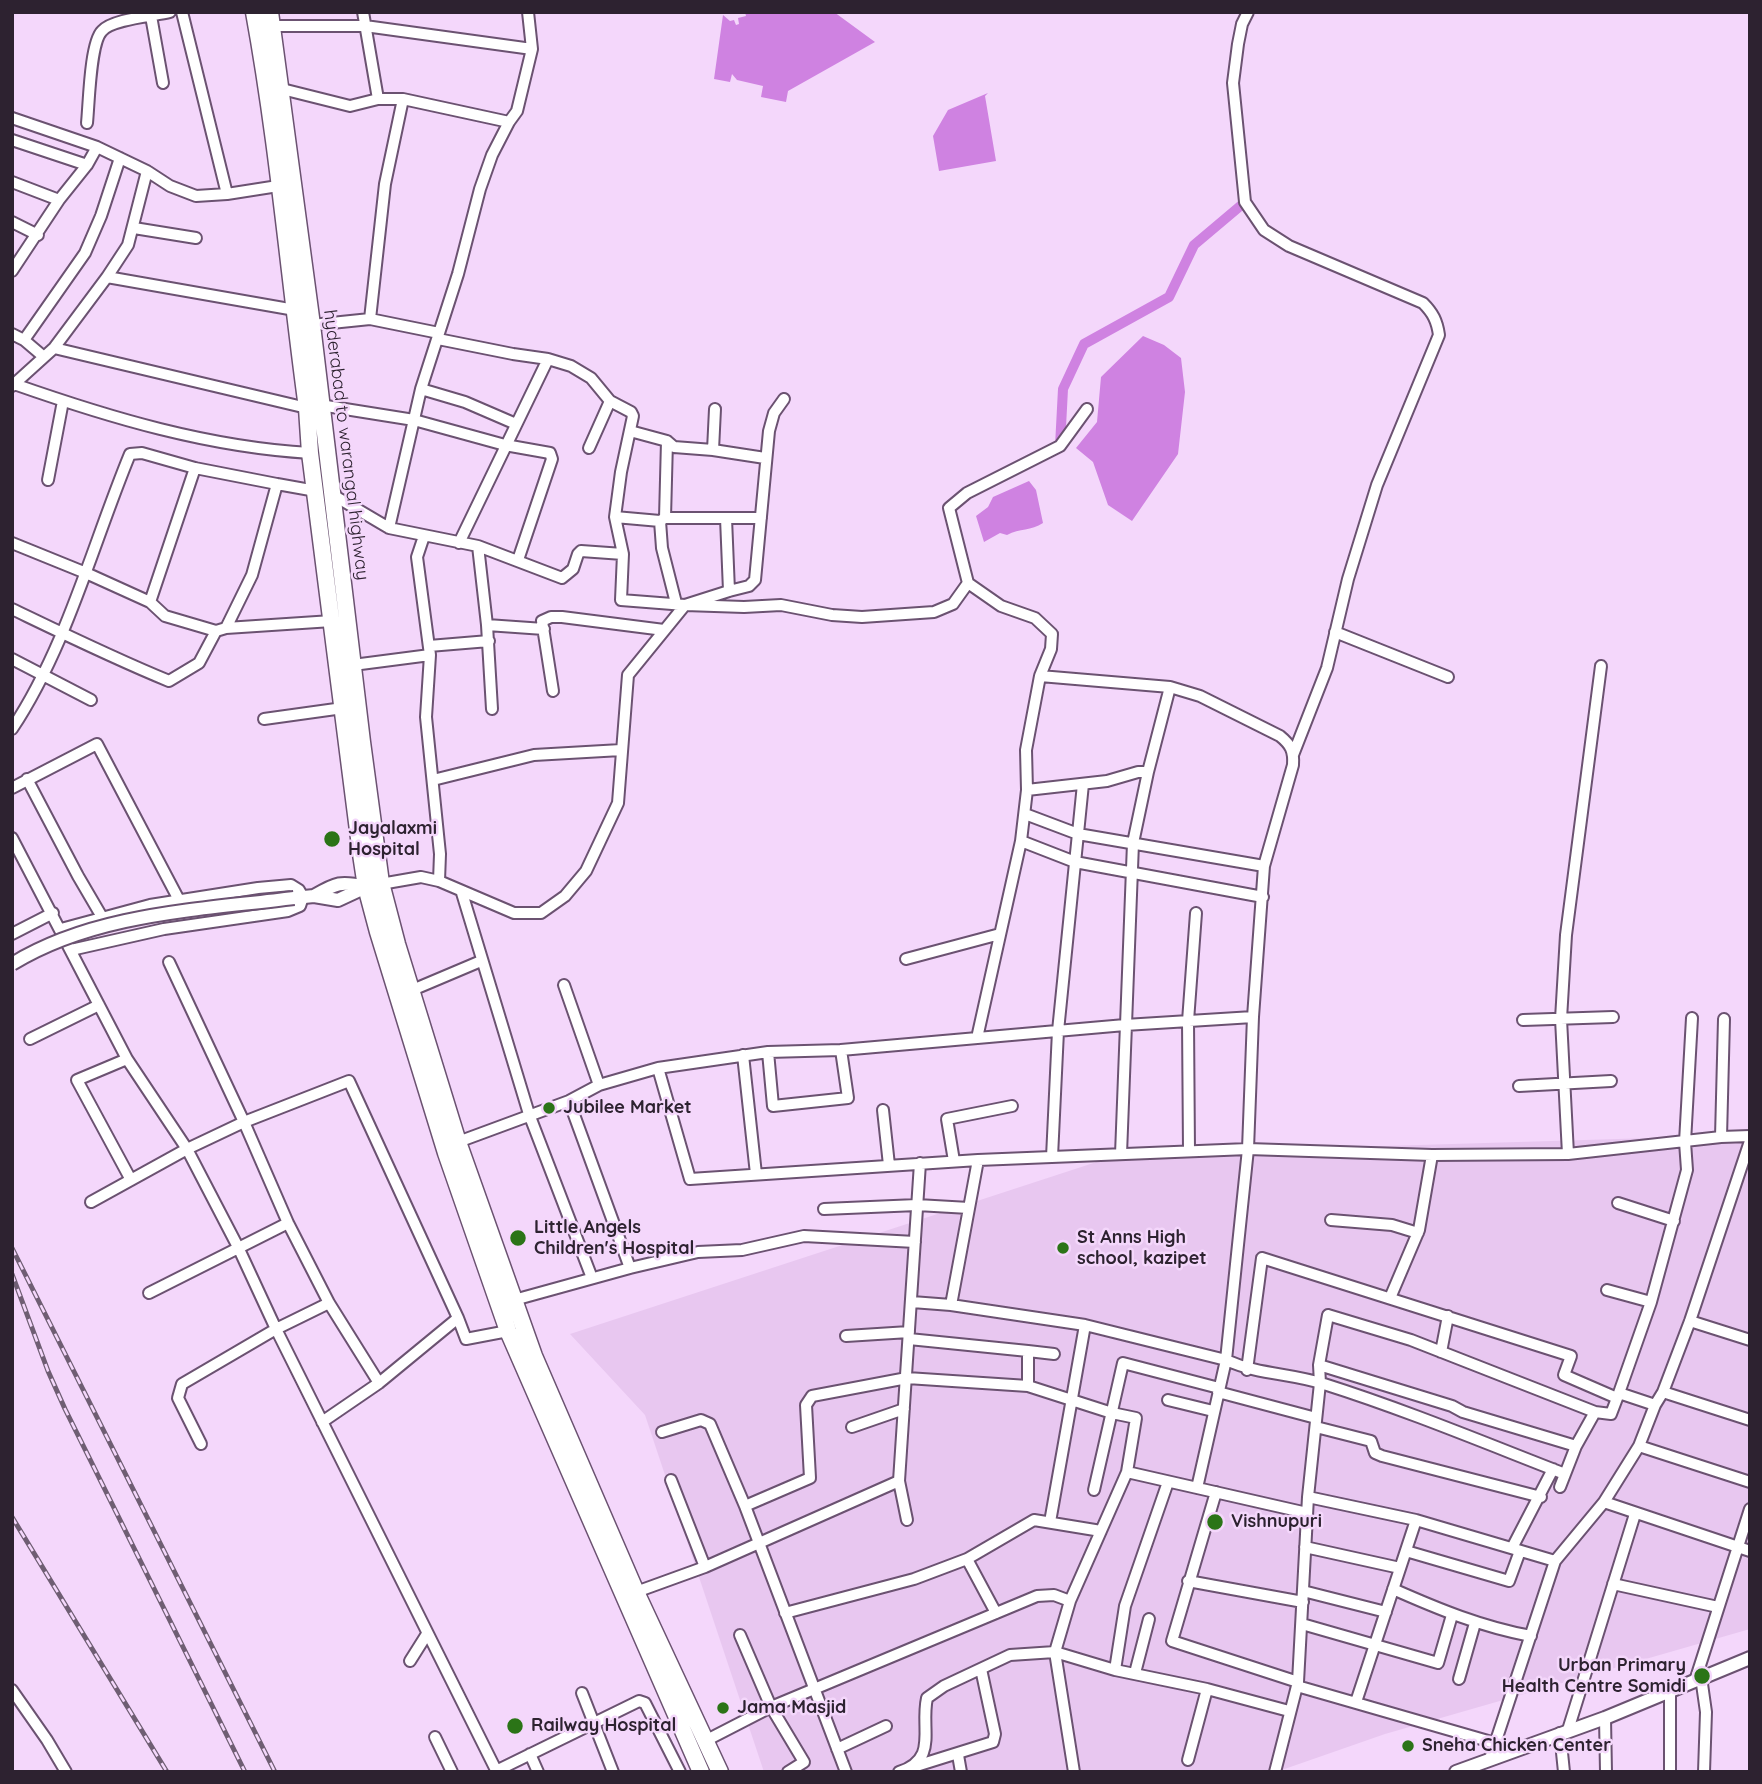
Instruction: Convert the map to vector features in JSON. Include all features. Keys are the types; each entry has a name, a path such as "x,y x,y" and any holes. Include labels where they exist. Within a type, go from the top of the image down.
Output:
{"main road":[{"path":"254,12 268,89 295,310 313,407 310,453 342,708 373,885 446,1153 508,1331 701,1772"},
{"name":"hyderabad to warangal highway","path":"272,19 312,325 313,407 333,495 353,665 373,885"},
{"path":"373,885 458,1142 534,1356 636,1592 720,1772"}],"street":[{"path":"87,123 96,44 102,31 115,23 170,12"},
{"path":"182,12 227,194"},
{"path":"363,12 378,99"},
{"path":"389,528 421,389 458,274 480,189 492,155 517,111 532,49 528,12"},
{"path":"1248,12 1242,24 1233,82 1245,202 1264,230 1289,246 1423,303 1438,323 1439,335 1377,485 1348,579 1327,668 1293,755"},
{"path":"151,16 163,83"},
{"path":"272,19 365,26 532,49"},
{"path":"282,89 351,106 378,99 403,99 509,122"},
{"path":"370,319 385,184 403,99"},
{"path":"12,118 97,147 147,171 170,186 196,196 278,186"},
{"path":"12,141 87,165"},
{"path":"13,267 38,235 59,200 87,165 97,147"},
{"path":"24,340 85,253 101,216 120,158"},
{"path":"13,385 54,348 128,245 147,171"},
{"path":"12,182 59,200"},
{"path":"12,222 38,235"},
{"path":"134,228 196,237"},
{"path":"107,277 295,310"},
{"path":"312,325 370,319 522,356 548,359 571,366 592,379 610,401 631,412 615,517 623,554 621,600 744,607 781,605 832,615 862,617 933,612 953,604 968,583"},
{"path":"12,334 24,340 44,357"},
{"path":"54,348 313,407 414,420 505,445 547,452 552,459 518,560"},
{"path":"459,543 548,359"},
{"path":"13,385 124,421 213,441 310,453"},
{"path":"421,389 465,402 516,424"},
{"path":"12,964 32,951 123,922 303,897 338,900 373,885 421,877 439,881 514,913 541,913 565,896 586,871 618,803 628,674 664,630 680,604 749,586 755,580 765,458 774,413 785,399"},
{"path":"48,480 63,401"},
{"path":"589,448 610,401"},
{"path":"713,450 715,409"},
{"path":"977,1038 1021,841 1027,790 1026,750 1040,676 1051,649 1052,634 1035,618 1001,606 968,583 949,508 967,493 1059,446 1087,409"},
{"path":"630,431 667,441 674,447 765,458"},
{"path":"667,441 662,548 680,604"},
{"path":"12,729 43,675 86,573 130,454 142,453 195,468 316,491"},
{"path":"150,602 195,468"},
{"path":"12,609 114,659 169,681 199,663 252,575 276,484"},
{"path":"333,495 389,528 478,546 562,578 573,569 578,554 582,551 623,554"},
{"path":"615,517 761,519"},
{"path":"726,518 729,591"},
{"path":"424,536 417,557 429,651 426,717 440,854 439,881"},
{"path":"12,543 150,602 165,616 221,630 332,621"},
{"path":"478,546 489,641 492,709"},
{"path":"553,691 542,621 556,617 664,630"},
{"path":"487,625 544,629"},
{"path":"1335,632 1448,677"},
{"path":"353,665 489,641"},
{"path":"12,659 91,700"},
{"path":"1568,1154 1560,1019 1566,935 1601,666"},
{"path":"1040,676 1170,687 1200,696 1280,736 1290,745 1293,755 1293,765 1264,866 1248,1149 1226,1360 1197,1488"},
{"path":"1121,1154 1133,843 1170,687"},
{"path":"264,719 342,708"},
{"path":"12,788 97,744 180,900"},
{"path":"433,780 534,755 621,750"},
{"path":"1027,790 1083,784 1148,772"},
{"path":"27,779 102,917"},
{"path":"1052,1157 1058,1031 1083,784"},
{"path":"1025,814 1078,834 1264,866"},
{"path":"12,838 127,1059 187,1149 238,1247 321,1422 496,1771 593,1721 635,1701 642,1701 680,1772"},
{"path":"1021,841 1075,862 1263,897"},
{"path":"61,929 150,905 291,885 299,890 303,897 300,906 288,911 164,929 71,950"},
{"path":"462,892 529,1115 592,1278"},
{"path":"1189,1151 1188,1021 1196,912"},
{"path":"12,934 53,914"},
{"path":"906,959 1000,934"},
{"path":"410,991 481,961"},
{"path":"169,962 288,1223 329,1303 379,1383"},
{"path":"564,985 599,1085"},
{"path":"30,1039 99,1005"},
{"path":"458,1142 569,1101 599,1085 658,1068 768,1052 841,1050 1254,1017"},
{"path":"1523,1020 1613,1017"},
{"path":"1275,1772 1298,1684 1308,1497 1320,1383 1319,1365 1328,1315 1412,1340 1595,1412 1611,1414 1651,1302 1687,1170 1685,1142 1692,1018"},
{"path":"1721,1137 1724,1019"},
{"path":"768,1052 773,1105 848,1098 841,1050"},
{"path":"743,1055 756,1174"},
{"path":"127,1059 77,1080 131,1181"},
{"path":"658,1068 691,1179 954,1161 1248,1149 1433,1155 1568,1154 1750,1136"},
{"path":"91,1202 187,1149 244,1122 349,1081 466,1339 508,1331"},
{"path":"1519,1086 1611,1081"},
{"path":"569,1101 630,1268"},
{"path":"954,1161 947,1119 1012,1106"},
{"path":"883,1111 889,1166"},
{"path":"1490,1759 1555,1561 1604,1502 1639,1446 1663,1392 1690,1321 1750,1141"},
{"path":"1390,1298 1418,1233 1433,1155"},
{"path":"951,1305 978,1160"},
{"path":"907,1520 899,1481 920,1163"},
{"path":"1618,1203 1674,1221"},
{"path":"824,1209 916,1205 969,1208"},
{"path":"1331,1220 1392,1225 1418,1233"},
{"path":"149,1293 288,1223"},
{"path":"514,1300 698,1252 742,1250 804,1236 915,1242"},
{"path":"1247,1370 1262,1258 1571,1356 1564,1376 1618,1396 1655,1405"},
{"path":"1607,1290 1651,1302"},
{"path":"912,1302 951,1305 1085,1325 1226,1360 1247,1370 1320,1383 1409,1413 1565,1474"},
{"path":"201,1444 178,1398 182,1384 276,1329 329,1303"},
{"path":"1441,1352 1448,1317"},
{"path":"321,1422 379,1383 458,1318"},
{"path":"1690,1321 1750,1340"},
{"path":"1050,1522 1085,1325"},
{"path":"846,1336 909,1336 1054,1354"},
{"path":"1028,1351 1028,1386"},
{"path":"1094,1490 1123,1363 1219,1390 1371,1441 1375,1453 1382,1456 1541,1497"},
{"path":"1319,1365 1576,1446"},
{"path":"745,1506 810,1478 806,1405 812,1395 906,1378 1028,1386 1136,1418 1127,1472 1070,1601 1055,1652 1074,1772"},
{"path":"1663,1392 1750,1420"},
{"path":"1168,1400 1213,1411"},
{"path":"852,1427 904,1409"},
{"path":"1560,1487 1576,1446 1595,1412"},
{"path":"662,1432 701,1420 707,1421 745,1506 846,1772"},
{"path":"1639,1446 1750,1482"},
{"path":"1406,1551 1509,1581 1516,1549 1553,1469"},
{"path":"1127,1472 1307,1513"},
{"path":"671,1480 705,1567"},
{"path":"636,1592 705,1567 899,1481"},
{"path":"1115,1670 1125,1606 1168,1482"},
{"path":"1216,1492 1172,1641 1298,1684 1495,1744"},
{"path":"1308,1497 1416,1520 1555,1561"},
{"path":"1604,1502 1750,1551"},
{"path":"1704,1772 1706,1712 1698,1679 1718,1606 1750,1508"},
{"path":"1564,1772 1564,1731 1635,1514"},
{"path":"785,1613 914,1579 967,1559 1034,1520 1101,1531"},
{"path":"1356,1702 1416,1520"},
{"path":"1305,1547 1400,1568"},
{"path":"967,1559 996,1613"},
{"path":"1188,1581 1386,1612"},
{"path":"1613,1584 1718,1606"},
{"path":"1393,1589 1475,1623 1531,1636"},
{"path":"705,1741 771,1707 1037,1596 1054,1595 1070,1601"},
{"path":"1302,1624 1438,1663 1452,1615"},
{"path":"1135,1673 1149,1619"},
{"path":"1459,1679 1475,1623"},
{"path":"410,1661 426,1634"},
{"path":"740,1635 771,1707 804,1762 788,1772"},
{"path":"913,1767 924,1754 927,1744 924,1713 927,1698 944,1686 1010,1655 1055,1652 1115,1670 1207,1689 1289,1711"},
{"path":"1456,1772 1605,1718 1750,1658"},
{"path":"899,1772 990,1744 995,1739 981,1669"},
{"path":"1188,1760 1207,1689"},
{"path":"12,1690 66,1772"},
{"path":"1670,1692 1670,1772"},
{"path":"582,1693 613,1772"},
{"path":"1605,1718 1606,1772"},
{"path":"837,1749 886,1726"},
{"path":"435,1737 452,1772"},
{"path":"530,1754 538,1772"},
{"path":"958,1755 961,1772"}],"shaded area":[{"path":"745,12 834,12 875,42 788,91 786,102 761,97 763,86 737,80 732,74 730,82 714,79 723,15 730,21 734,20 736,25 739,24 738,18 746,16"},
{"path":"988,93 985,96 996,161 939,171 933,136 948,110"},
{"path":"1143,336 1164,345 1181,358 1185,392 1178,454 1132,521 1108,505 1093,462 1076,448 1097,422 1101,377"},
{"path":"1029,481 1036,490 1043,523 1007,535 1000,533 984,542 976,516 988,507 993,497"},
{"name":"Vishnupuri","path":"1750,1135 1750,1629 1385,1734 1276,1772 764,1772 645,1415 570,1334 1121,1154"}],"waterway":[{"path":"1060,446 1063,389 1084,344 1169,297 1194,245 1245,202"}],"railway":[{"path":"12,1248 275,1772"},
{"path":"12,1274 65,1409 245,1772"},
{"path":"12,1517 167,1772"}],"place":[{"name":"Jayalaxmi Hospital","path":"332,839"},
{"name":"Jubilee Market","path":"549,1108"},
{"name":"Little Angels Children's Hospital","path":"518,1238"},
{"name":"St Anns High school, kazipet","path":"1063,1248"},
{"name":"Vishnupuri","path":"1215,1522"},
{"name":"Urban Primary Health Centre Somidi","path":"1702,1676"},
{"name":"Jama Masjid","path":"723,1708"},
{"name":"Railway Hospital","path":"515,1726"},
{"name":"Sneha Chicken Center","path":"1408,1746"}]}
